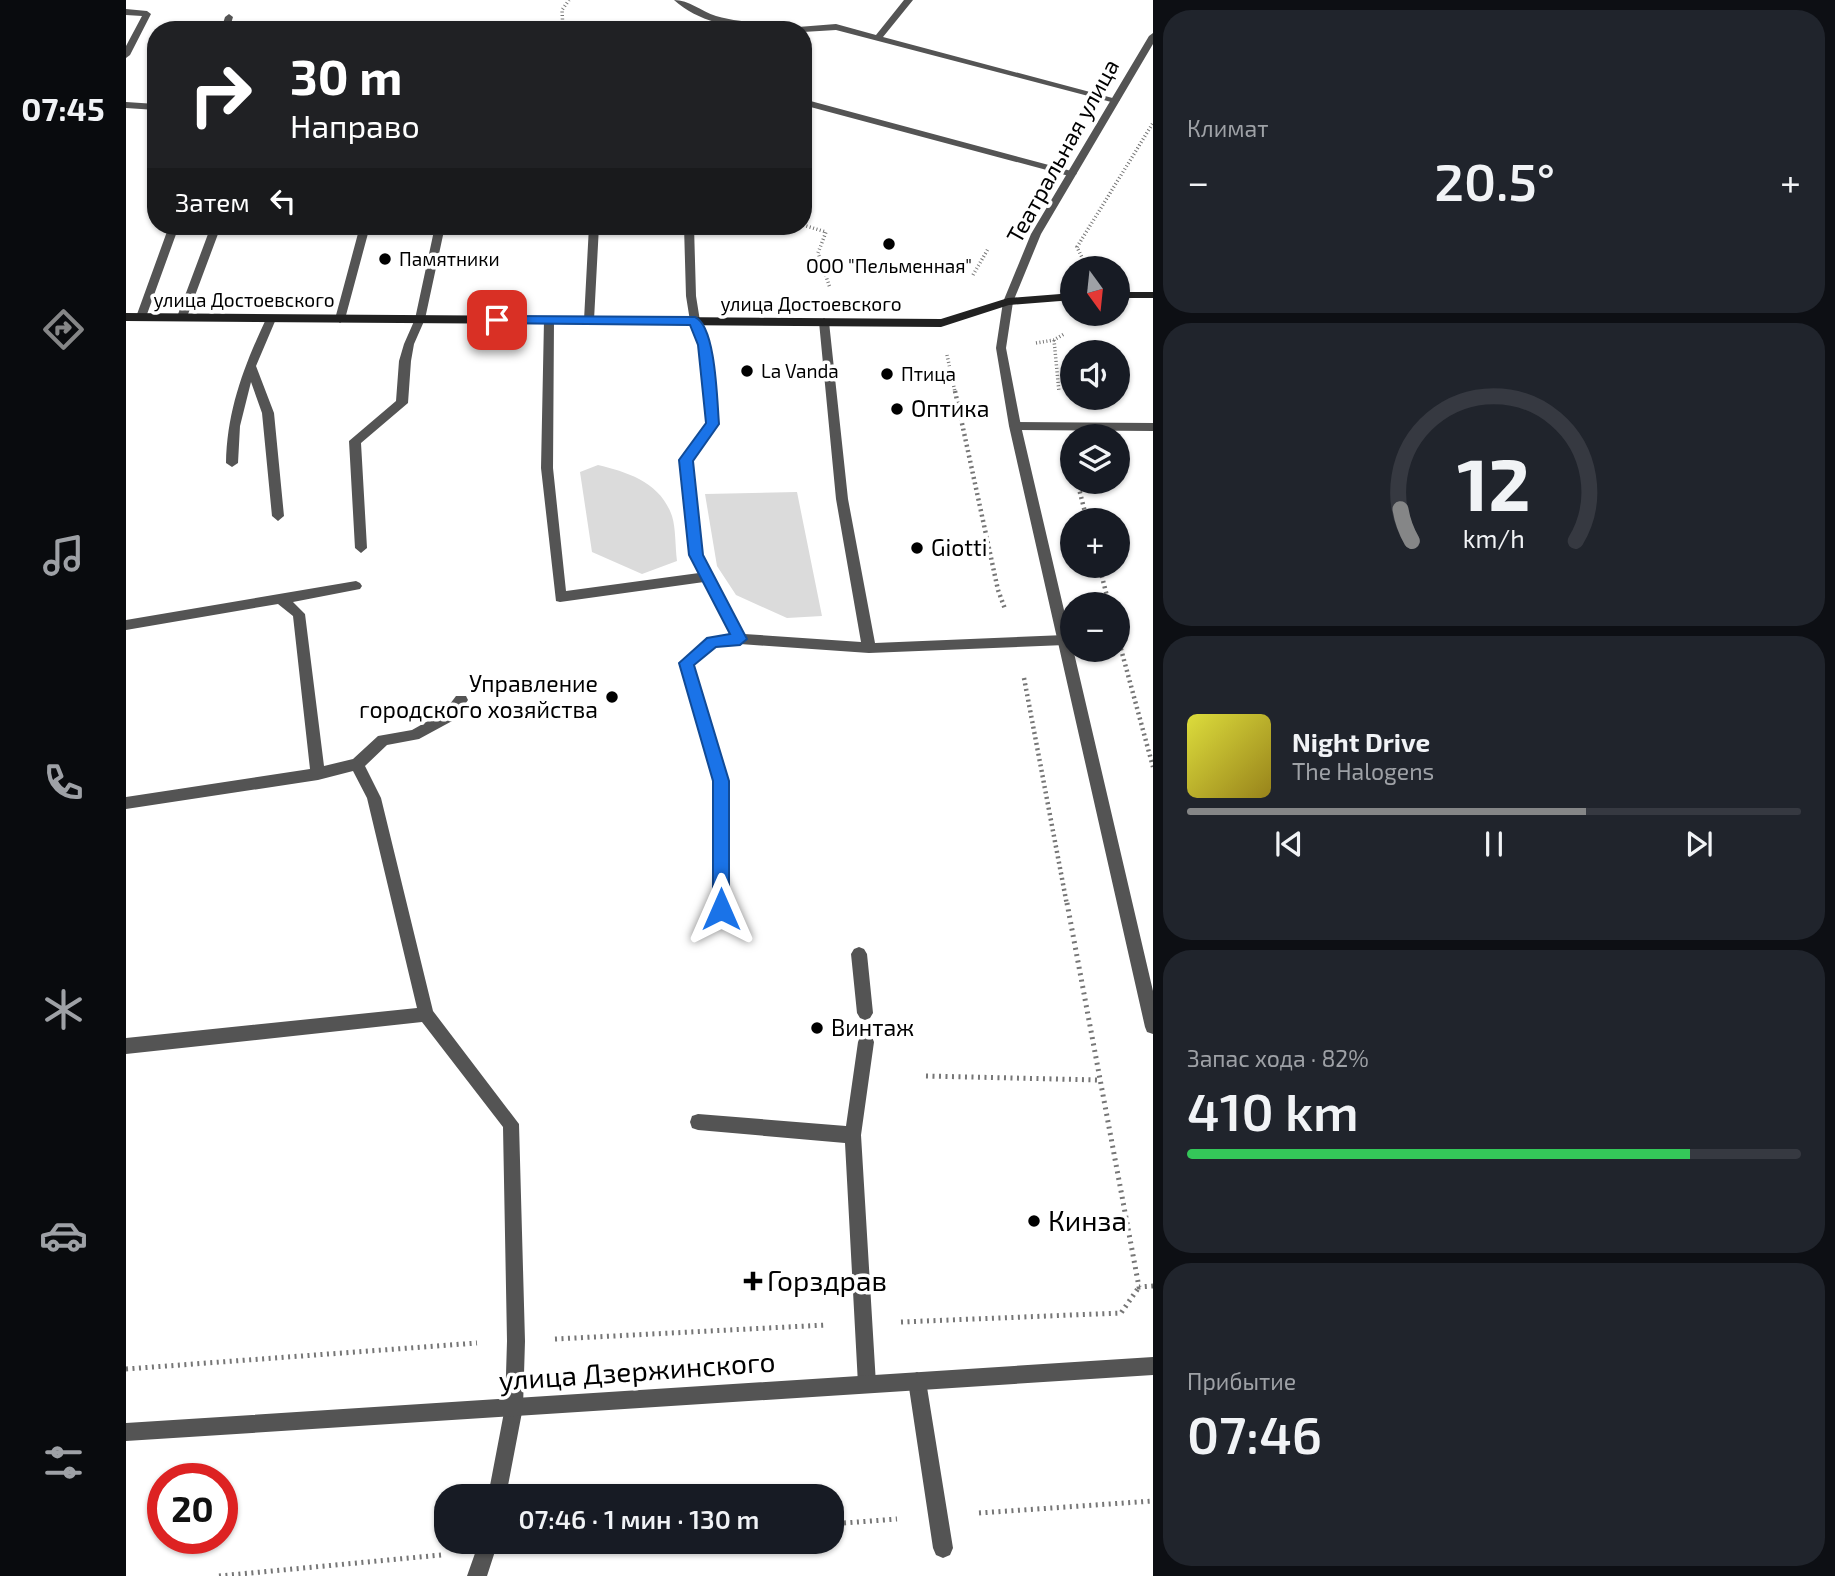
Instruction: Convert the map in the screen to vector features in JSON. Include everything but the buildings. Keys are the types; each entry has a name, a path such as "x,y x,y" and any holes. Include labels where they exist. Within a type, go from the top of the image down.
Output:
{"street":[{"path":"678,0 715,21"},
{"path":"879,36 909,0"},
{"path":"126,12 147,14 126,55"},
{"path":"228,21 229,17"},
{"path":"812,29 836,27 879,36 1115,100"},
{"name":"Театральная улица","path":"1060,619 1015,426 1001,348 1008,302 1036,234 1153,36"},
{"path":"812,104 1072,174"},
{"path":"126,105 147,106"},
{"path":"141,317 171,235"},
{"path":"182,317 213,235"},
{"path":"340,319 363,235"},
{"path":"361,548 355,441 402,403 405,361 420,320 438,235"},
{"path":"589,320 594,235"},
{"path":"690,235 695,321 705,345 712,424 686,460 696,555 740,639"},
{"path":"1130,295 1153,295"},
{"name":"улица Достоевского","path":"126,317 941,323 1008,302 1060,297"},
{"path":"232,463 232,443 250,364 271,319"},
{"path":"549,320 547,468 560,597 708,578"},
{"path":"824,322 842,499 870,648"},
{"path":"250,364 268,414 278,516"},
{"path":"1015,426 1153,427"},
{"path":"126,625 356,586"},
{"path":"279,598 299,614 318,774"},
{"path":"721,909 721,781 686,663 712,642 740,639 870,648 1060,640"},
{"name":"Театральная улица","path":"1070,662 1153,1027"},
{"path":"126,803 318,774 357,764 383,740 414,735 449,716 461,699"},
{"path":"357,764 374,798 426,1014 512,1124 516,1340 514,1407 499,1484"},
{"path":"859,954 865,1013"},
{"path":"126,1046 426,1014"},
{"path":"866,1042 853,1135 867,1384"},
{"path":"698,1122 853,1135"},
{"name":"улица Дзержинского","path":"126,1433 1153,1366"},
{"path":"918,1381 943,1548"},
{"path":"477,1576 484,1554"}],"path":[{"path":"563,21 562,10 569,0"},
{"path":"1081,256 1077,247 1153,123"},
{"path":"812,228 826,232 818,253 833,297"},
{"path":"126,1369 516,1340 1121,1313 1139,1287 1018,643 998,590 945,345"},
{"path":"1124,662 1152,766"},
{"path":"926,1076 1100,1080"},
{"path":"1139,1287 1153,1286"},
{"path":"844,1523 1153,1501"},
{"path":"219,1576 434,1552"}],"shaded area":[{"path":"598,465 632,476 652,487 660,495 672,516 677,561 642,574 592,552 580,472"},
{"path":"797,492 822,616 787,618 736,595 717,566 705,494"}],"place":[{"name":"ООО \"Пельменная\"","path":"889,244"},
{"name":"Памятники","path":"385,259"},
{"name":"La Vanda","path":"747,371"},
{"name":"Птица","path":"887,374"},
{"name":"Оптика","path":"897,409"},
{"name":"Giotti","path":"917,548"},
{"name":"Управление городского хозяйства","path":"612,697"},
{"name":"Винтаж","path":"817,1028"},
{"name":"Кинза","path":"1034,1221"},
{"name":"Горздрав","path":"753,1281"}],"route":[{"path":"497,320 695,321 705,345 712,424 686,460 696,555 740,639 712,642 686,663 721,781 721,909"}]}
